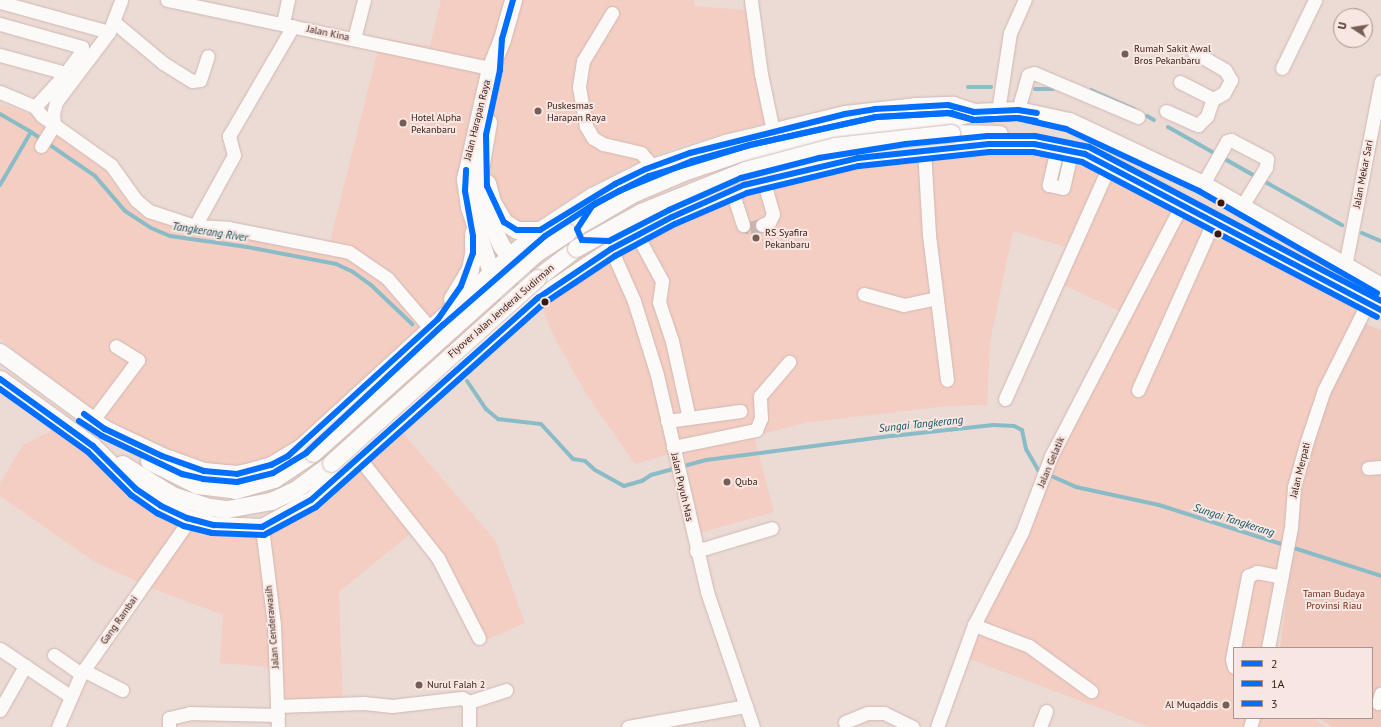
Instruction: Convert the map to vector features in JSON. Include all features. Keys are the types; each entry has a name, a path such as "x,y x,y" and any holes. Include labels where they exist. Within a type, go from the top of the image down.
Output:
{"main road":[{"name":"Jalan Harapan Raya","path":"513,0 502,39 490,68 466,169 465,191 490,272 520,313"},
{"name":"Jalan Harapan Raya","path":"502,39 500,70 479,175 480,200 508,257 538,298"},
{"path":"0,379 103,438 184,466 204,471 237,474 254,470 283,459 301,447 433,323 490,272 540,230 586,200 653,166 690,153 773,131 875,109 953,105 974,112 1018,110 1051,116 1090,130 1203,184 1381,286"},
{"path":"950,126 974,112"},
{"path":"950,126 999,134 1017,143"},
{"name":"Flyover Jalan Jenderal Sudirman","path":"103,438 149,482 196,504 227,509 271,501 295,490 314,477 537,278 576,248 606,230 641,212 709,183 778,161 863,142 950,126"},
{"path":"486,135 487,186 496,210 510,227 517,230 540,230"},
{"path":"0,352 103,438 136,489 161,506 190,519 214,525 262,527 311,500 520,313 538,298 610,248 732,191 763,180 838,162 924,150 1017,143 1085,154 1374,306"},
{"path":"586,200 579,214 570,222 568,228 570,239 578,248 610,248"},
{"path":"433,323 461,286 470,269 473,236 469,207"},
{"path":"405,350 422,348 450,327 463,332 467,341 465,350 443,370 436,387"}],"street":[{"path":"41,146 54,126 53,114 56,102 112,27 121,0"},
{"name":"Jalan Kina","path":"167,0 288,24 490,68"},
{"path":"195,226 234,155 229,136 288,24 288,0"},
{"path":"354,39 364,0"},
{"path":"751,0 761,74 773,131"},
{"path":"998,111 1010,33 1025,0"},
{"path":"1282,68 1315,0"},
{"path":"0,2 112,27 163,64 192,81 200,80 208,56"},
{"path":"612,13 583,60 579,87 586,126 593,138 603,144 641,153 653,166"},
{"path":"0,24 80,45 81,52 66,73 35,107"},
{"path":"1166,111 1198,125 1207,116 1213,99 1224,93 1231,80 1230,75 1194,52"},
{"path":"0,55 66,73"},
{"path":"1018,110 1028,75 1034,72 1138,117"},
{"name":"Jalan Mekar Sari","path":"1345,266 1381,81"},
{"path":"1180,82 1213,99"},
{"path":"0,92 35,107 37,112 54,126 111,165 136,200 149,211 195,226 228,228 328,246 349,252 387,278 433,323"},
{"path":"1203,184 1227,141 1231,140 1267,159 1268,163 1242,206"},
{"path":"924,150 929,235 947,380"},
{"path":"1005,399 1109,167"},
{"path":"762,225 769,222 773,214 763,180"},
{"path":"732,191 744,225"},
{"name":"Jalan Gelatik","path":"937,727 974,625 1022,532 1051,456 1182,204"},
{"path":"1138,390 1214,222"},
{"path":"637,235 662,281 660,302 672,341 689,418"},
{"name":"Jalan Puyuh Mas","path":"610,248 634,301 657,375 696,551 718,627 753,727"},
{"path":"864,294 904,305 936,298"},
{"name":"Jalan Merpati","path":"1268,647 1291,527 1294,487 1324,390 1374,306"},
{"path":"103,438 138,360 116,346"},
{"path":"674,452 756,430 761,418 760,396 789,362"},
{"path":"667,421 740,411"},
{"path":"359,458 438,558 479,638"},
{"name":"Gang Rambai","path":"58,727 70,696 82,672 190,519"},
{"name":"Jalan Cenderawasih","path":"262,527 274,625 278,716"},
{"path":"696,551 772,528"},
{"path":"1234,647 1248,576 1257,572 1282,576"},
{"path":"974,625 1029,646 1092,691"},
{"path":"0,649 70,696"},
{"path":"54,655 82,672 122,690"},
{"path":"0,710 25,666"},
{"path":"169,727 169,718 190,712 278,716 364,703 392,706 462,698 469,702 506,690"},
{"path":"469,702 469,727"},
{"path":"628,727 746,706"},
{"path":"1040,727 1046,712"},
{"path":"845,722 867,713 884,713 913,727"}],"shaded area":[{"path":"441,0 694,0 694,6 746,10 765,123 687,144 643,160 587,188 534,223 502,249 487,269 286,453 237,469 186,461 96,417 0,339 0,104 31,114 49,126 105,170 130,205 145,217 194,234 227,235 327,253 381,38 430,46"},
{"path":"1057,149 1100,168 1341,296 1362,316 1315,422 1297,504 1276,647 1233,647 1233,719 1314,719 1326,727 1150,727 959,655 1120,311 1057,282 1072,249 1013,231 990,342 987,405 946,406 805,423 754,436 774,512 700,533 684,450 635,464 587,395 554,337 541,304 640,242 747,193 859,166 989,152"},
{"path":"58,427 88,451 131,494 264,534 401,431 495,540 525,623 474,645 435,563 410,534 339,592 343,708 277,708 268,667 220,663 223,615 151,588 95,562 0,496 0,483 23,445"}],"green space":[{"name":"Taman Budaya Provinsi Riau","path":"1361,322 1381,330 1381,727 1332,727 1320,719 1373,719 1373,647 1280,647 1299,505 1316,422"}],"waterway":[{"path":"968,87 991,87"},
{"path":"1035,89 1053,89"},
{"path":"1091,90 1134,109"},
{"name":"Tangkerang River","path":"0,114 31,132 95,176 125,211 151,228 170,236 247,247 336,264 353,272 371,285 412,324"},
{"path":"1147,116 1154,120"},
{"path":"1168,127 1342,225"},
{"path":"0,185 31,132"},
{"path":"1362,233 1381,241"},
{"name":"Sungai Tangkerang","path":"467,381 486,409 498,419 541,424 573,459 585,461 595,470 624,486 642,481 651,475 706,460 892,436 993,425 1014,426 1022,430 1026,449 1038,470 1076,487 1159,505 1381,576"}],"tunnel":[{"path":"743,225 750,228 762,225"}],"transit line":[{"name":"2","path":"513,0 502,39 500,70 486,135 487,186 504,222 517,230 540,230 615,184 646,169 690,153 845,114 875,109 948,105 974,112 1018,110 1037,113"},
{"name":"3","path":"1377,293 1199,191 1066,129 1017,118 974,120 947,113 876,117 750,145 692,161 619,191 592,206 577,229 582,240 609,241 669,210 741,178 819,158 906,144 988,136 1035,136 1089,147 1381,301"},
{"name":"1A","path":"79,421 102,436 182,474 203,479 237,482 273,473 306,453 443,325 545,236 596,203 649,176 750,145 876,117 952,113 973,120 1018,118 1036,121"},
{"name":"2","path":"0,379 93,446 136,489 161,506 187,518 214,525 262,527 311,500 538,298 611,249 672,217 744,185 858,158 989,144 1034,144 1085,154 1381,310"},
{"name":"1A","path":"0,389 88,452 131,495 157,513 184,526 212,533 264,535 316,507 543,304 615,256 675,224 747,193 859,166 989,152 1033,152 1082,162 1377,317"},
{"name":"2","path":"84,414 105,429 162,456 204,471 237,474 271,465 288,456 438,319 461,286 473,253 473,236 465,191 466,170"}],"place":[{"name":"Rumah Sakit Awal Bros Pekanbaru","path":"1125,54"},
{"name":"Puskesmas Harapan Raya","path":"538,111"},
{"name":"Hotel Alpha Pekanbaru","path":"403,123"},
{"name":"RS Syafira Pekanbaru","path":"756,238"},
{"name":"Quba","path":"727,482"},
{"name":"Nurul Falah 2","path":"419,685"},
{"name":"Al Muqaddis","path":"1226,705"}]}
